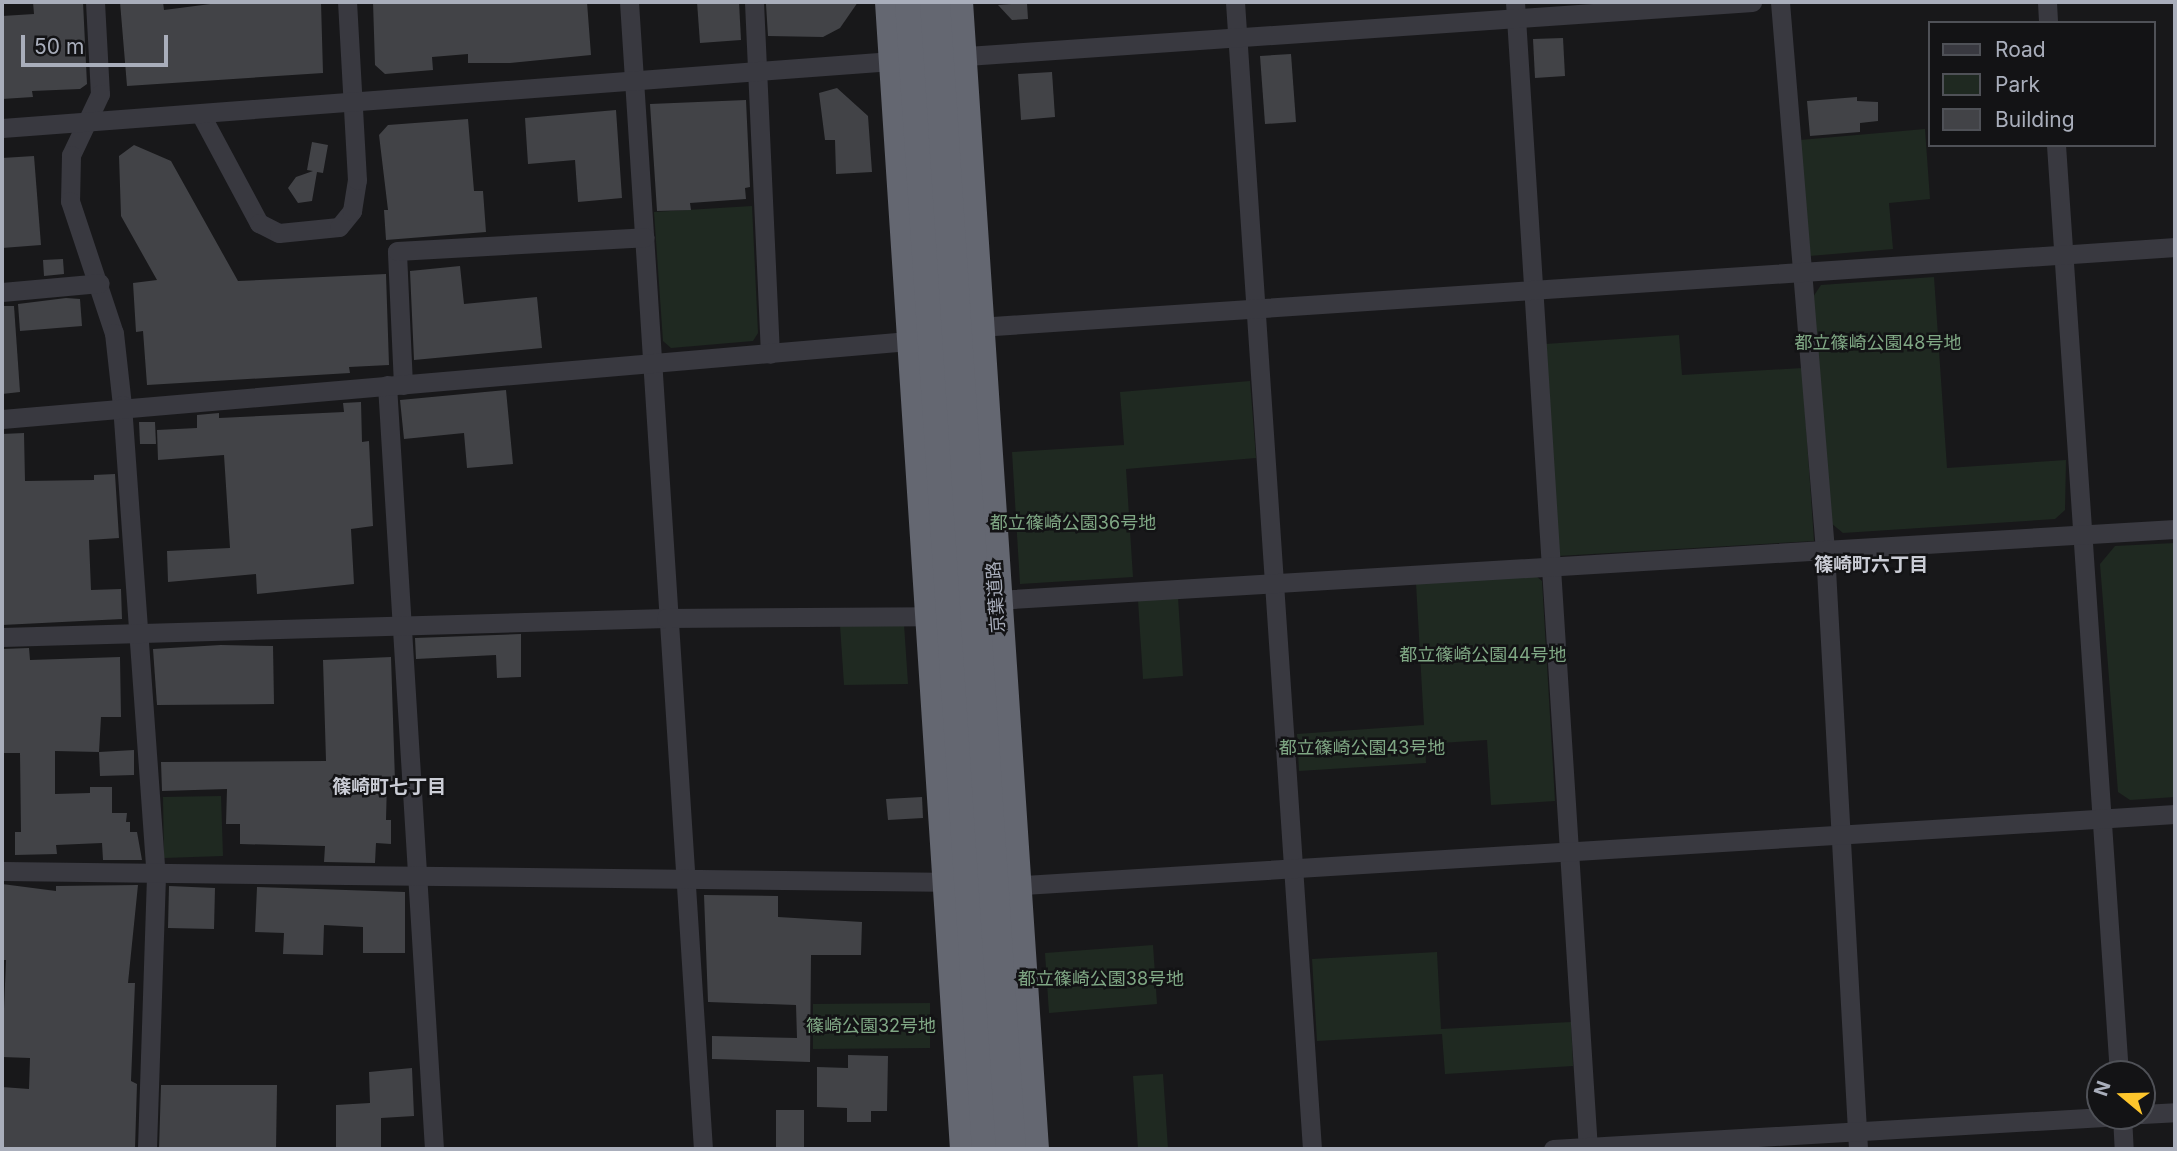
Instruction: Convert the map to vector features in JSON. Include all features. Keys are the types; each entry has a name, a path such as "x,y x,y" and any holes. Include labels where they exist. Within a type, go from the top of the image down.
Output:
{"highway":[{"path":"890,2 909,341 949,881 965,1149"},
{"path":"911,2 987,1149"},
{"name":"京葉道路","path":"936,2 1011,1149"},
{"name":"京葉道路","path":"958,2 1034,1149"}],"street":[{"path":"95,2 100,93 71,155 70,201 100,283 114,333 122,405 156,876 147,1149"},
{"path":"201,115 259,223 279,233 330,230 346,221 356,200 347,2"},
{"path":"629,2 666,618 703,1149"},
{"path":"754,2 769,354"},
{"path":"1235,2 1312,1149"},
{"path":"2,128 201,115 634,79 961,57 1516,10 1752,2"},
{"path":"1780,2 1825,551 1858,1140"},
{"path":"2048,2 2049,21"},
{"path":"1516,10 1588,1148"},
{"path":"2056,147 2118,1060"},
{"path":"433,1149 419,877 400,626 395,385 397,251 645,237"},
{"path":"978,327 2175,247"},
{"path":"2,292 100,283"},
{"path":"2,419 122,405 651,366 909,341"},
{"path":"996,600 2175,529"},
{"path":"2,637 666,618 929,616"},
{"path":"2,871 156,876 949,881 1017,887 1293,867 2175,814"},
{"path":"2156,1113 2175,1112"},
{"path":"1553,1149 1858,1140 2086,1119"},
{"path":"2123,1130 2124,1149"}],"green space":[{"path":"1925,129 1930,199 1889,203 1893,249 1809,256 1800,140"},
{"path":"752,206 758,333 753,341 671,348 663,341 654,212"},
{"name":"都立篠崎公園48号地","path":"1934,277 1947,468 2066,460 2065,510 2055,519 1843,533 1831,523 1813,297 1821,285"},
{"path":"1679,335 1682,375 1802,368 1814,541 1558,556 1545,344"},
{"name":"都立篠崎公園36号地","path":"1250,381 1256,458 1126,469 1133,577 1020,584 1012,452 1124,445 1120,392"},
{"path":"2175,543 2175,797 2130,800 2118,792 2100,564 2115,546"},
{"name":"都立篠崎公園44号地","path":"1536,576 1542,581 1555,801 1491,805 1487,740 1425,744 1426,763 1299,771 1297,734 1424,725 1416,583"},
{"path":"1178,597 1183,676 1143,679 1138,600"},
{"path":"904,624 908,684 844,685 840,625"},
{"path":"221,796 223,856 164,858 163,797"},
{"name":"都立篠崎公園38号地","path":"1153,945 1157,1004 1049,1013 1045,953"},
{"path":"1437,952 1441,1029 1571,1022 1573,1066 1445,1074 1442,1034 1317,1041 1312,959"},
{"name":"篠崎公園32号地","path":"930,1003 930,1048 813,1049 813,1004"},
{"path":"1163,1074 1168,1149 1138,1149 1133,1076"}],"building":[{"path":"33,2 83,2 87,84 80,89 32,91 33,97 2,99 2,16 34,14"},
{"path":"120,2 163,2 164,10 226,2 321,2 323,73 127,86"},
{"path":"373,2 587,2 591,55 510,63 468,63 468,54 432,57 433,70 385,74 375,65"},
{"path":"697,2 739,2 741,40 700,43"},
{"path":"858,2 840,28 823,37 768,36 766,4"},
{"path":"1027,3 1028,19 1012,20 998,5"},
{"path":"1563,38 1565,76 1535,78 1533,39"},
{"path":"1291,54 1296,122 1265,124 1260,56"},
{"path":"1052,72 1055,117 1021,120 1018,74"},
{"path":"837,88 868,116 872,172 836,174 835,140 825,140 819,93"},
{"path":"1857,97 1857,101 1878,102 1878,121 1860,123 1860,132 1810,136 1807,101"},
{"path":"746,100 750,187 745,188 746,199 690,203 691,210 657,211 650,104"},
{"path":"616,110 622,198 578,202 575,160 528,164 525,118"},
{"path":"468,119 474,191 483,191 486,232 386,240 384,210 388,210 379,135 388,125"},
{"path":"312,142 328,145 323,173 317,172 312,201 298,203 288,188 296,177 313,171 307,170"},
{"path":"134,145 171,161 238,281 386,274 389,365 349,367 350,373 147,385 143,331 136,332 133,283 157,280 121,216 119,156"},
{"path":"34,156 41,245 2,248 2,158"},
{"path":"63,259 64,274 44,276 43,260"},
{"path":"460,266 464,304 537,297 542,348 414,360 410,271"},
{"path":"66,298 80,299 82,326 20,331 18,304"},
{"path":"2,306 14,306 20,392 2,394"},
{"path":"506,390 513,464 467,468 464,433 404,439 400,400"},
{"path":"361,402 362,442 369,441 373,526 351,529 354,584 257,594 256,574 168,582 167,551 230,548 224,455 158,460 157,430 197,428 197,415 219,413 219,418 344,412 343,403"},
{"path":"139,422 155,422 156,444 140,444"},
{"path":"24,433 25,481 94,480 94,475 115,474 119,538 89,540 91,590 121,589 122,619 2,625 2,434"},
{"path":"521,634 521,677 497,678 496,655 416,659 415,638"},
{"path":"221,645 273,646 274,704 157,705 153,649"},
{"path":"29,648 30,660 120,657 121,717 101,717 99,752 55,751 55,794 90,793 90,787 112,787 112,813 127,813 126,822 130,822 130,832 137,832 142,860 103,860 102,843 56,845 57,854 15,855 15,832 21,832 20,753 3,753 2,649"},
{"path":"391,657 395,781 387,781 386,820 391,820 391,844 376,843 375,863 324,862 325,846 240,844 240,824 226,824 227,789 162,791 161,762 326,761 323,660"},
{"path":"134,750 134,775 100,776 99,752"},
{"path":"922,797 923,818 888,820 886,799"},
{"path":"2,884 56,891 56,886 138,885 128,983 135,983 131,1081 137,1084 135,1149 2,1149 2,1087 29,1089 30,1058 2,1057 6,960 2,960"},
{"path":"169,886 215,888 214,929 168,928"},
{"path":"257,887 405,892 405,953 363,953 363,927 324,925 323,955 283,954 284,933 255,932"},
{"path":"704,895 778,896 778,917 862,922 861,955 811,955 810,1062 712,1059 712,1036 797,1038 796,1005 708,1002"},
{"path":"848,1055 888,1056 887,1111 871,1111 871,1122 847,1122 847,1108 817,1107 817,1067 848,1068"},
{"path":"412,1068 414,1116 381,1118 381,1149 336,1149 336,1105 370,1103 369,1072"},
{"path":"161,1085 277,1085 276,1149 159,1149"},
{"path":"776,1110 804,1110 804,1149 776,1149"}],"district":[{"name":"篠崎町六丁目","path":"1871,565"},
{"name":"篠崎町七丁目","path":"389,787"}],"park label":[{"name":"都立篠崎公園43号地","path":"1362,748"}]}
